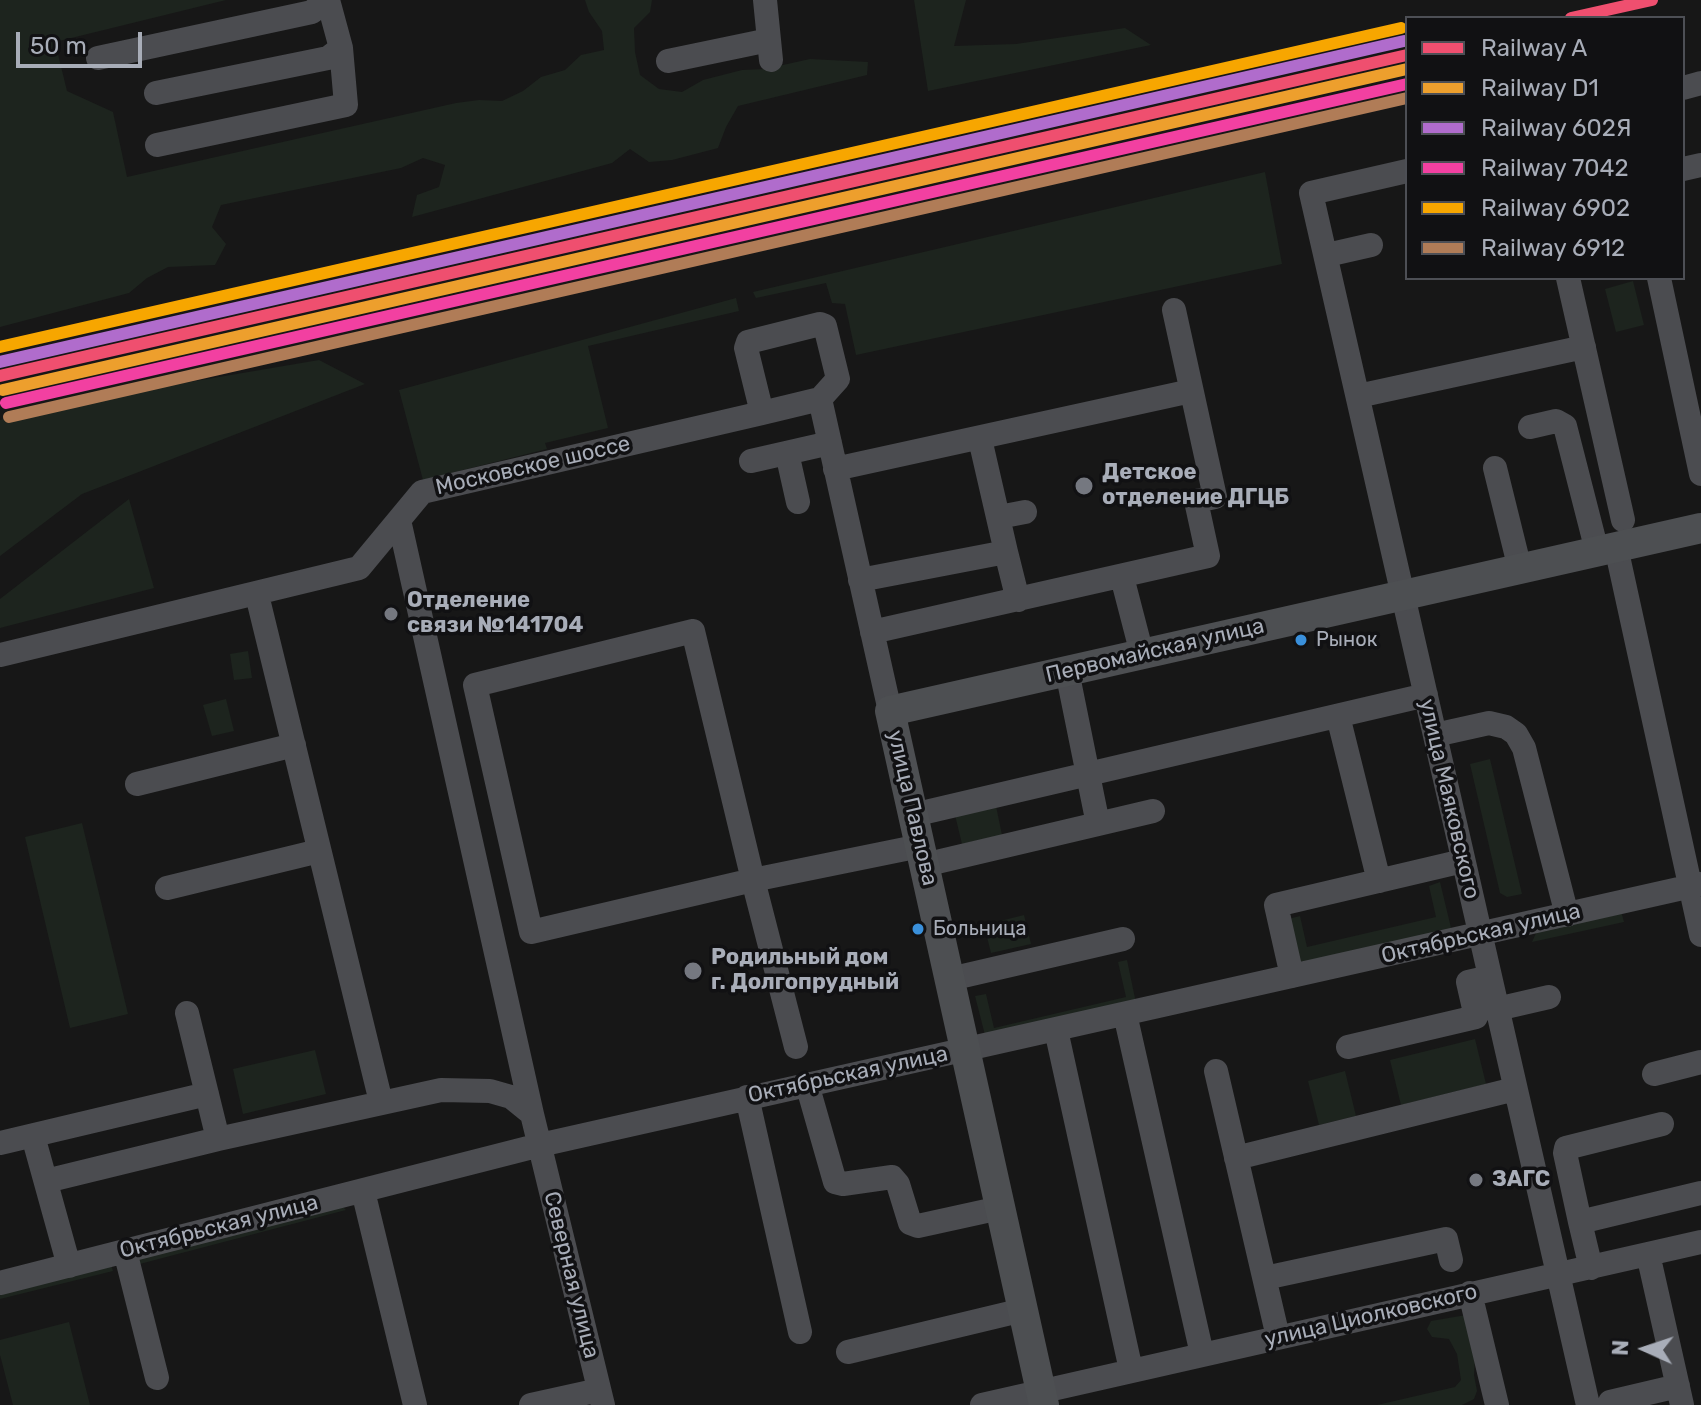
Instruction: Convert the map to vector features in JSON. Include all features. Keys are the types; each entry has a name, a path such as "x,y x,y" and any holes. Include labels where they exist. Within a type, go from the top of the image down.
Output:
{"main road":[{"name":"Первомайская улица","path":"890,711 1520,569 1612,540 1701,528"},
{"name":"улица Павлова","path":"890,711 1042,1398"}],"street":[{"path":"98,58 312,12 326,0 341,48 346,105 157,145"},
{"path":"668,61 770,50 765,0"},
{"path":"156,93 328,58 341,48"},
{"name":"улица Маяковского","path":"1405,171 1311,193 1558,1276 1599,1403"},
{"path":"1327,255 1371,245"},
{"path":"1568,280 1584,347 1612,540 1696,885 1701,935"},
{"path":"1660,280 1696,426 1701,474"},
{"path":"872,632 1208,556 1196,501 1215,497 1174,310"},
{"path":"762,413 746,344 820,324 825,326 828,333 838,379 820,399"},
{"path":"1358,396 1584,347"},
{"path":"835,469 1191,391"},
{"name":"Московское шоссе","path":"0,655 359,568 422,492 820,399"},
{"name":"улица Павлова","path":"820,399 890,711"},
{"path":"1530,427 1556,421 1565,426 1612,540"},
{"path":"980,439 1018,600"},
{"path":"751,461 830,443"},
{"path":"787,453 798,502"},
{"path":"1495,468 1520,569"},
{"path":"999,517 1025,512"},
{"name":"Северная улица","path":"399,520 532,1114 601,1397"},
{"path":"860,580 1006,552"},
{"path":"1122,577 1142,654"},
{"path":"257,595 381,1102"},
{"path":"796,1047 753,880 693,631 475,685 531,932 753,880 922,856 1153,811"},
{"path":"1067,671 1098,824"},
{"path":"913,815 1426,695"},
{"path":"1338,716 1379,881"},
{"path":"1435,735 1489,723 1506,727 1516,734 1524,748 1567,915"},
{"path":"137,784 294,745"},
{"path":"167,888 319,851"},
{"path":"1292,976 1276,905 1463,861"},
{"name":"Октябрьская улица","path":"0,1283 540,1145 1696,885"},
{"path":"950,979 1123,939"},
{"path":"1348,1047 1476,1017 1468,982 1490,977"},
{"path":"1497,1009 1549,997"},
{"path":"187,1013 218,1139"},
{"path":"1125,1014 1202,1354"},
{"path":"1056,1030 1131,1370"},
{"path":"1654,1074 1701,1062"},
{"path":"1216,1071 1278,1337"},
{"path":"807,1084 835,1182 843,1184 888,1176 896,1179 910,1223 918,1226 1000,1208"},
{"path":"46,1181 441,1090 464,1088 511,1097 532,1114"},
{"path":"1236,1158 1515,1089"},
{"path":"0,1143 207,1094"},
{"path":"747,1097 800,1332"},
{"path":"1591,1268 1566,1148 1662,1124"},
{"path":"33,1136 69,1266"},
{"path":"363,1191 415,1405"},
{"path":"1580,1222 1701,1193"},
{"path":"1265,1278 1446,1239 1451,1260"},
{"name":"улица Циолковского","path":"982,1405 1042,1398 1131,1370 1701,1242"},
{"path":"125,1251 157,1378"},
{"path":"1599,1403 1680,1396 1648,1254"},
{"path":"1470,1293 1497,1405"},
{"path":"848,1352 1023,1310"},
{"path":"531,1405 601,1397"}],"shaded area":[{"path":"0,0 226,0 55,42 67,91 113,112 127,177 456,103 502,101 523,91 541,77 565,70 581,55 604,50 602,31 585,0 652,0 650,12 634,28 635,52 640,75 659,89 682,92 703,80 810,59 868,62 867,75 738,106 718,148 672,160 649,162 630,149 612,163 412,217 417,195 439,187 445,165 423,158 401,168 221,205 212,227 226,244 215,265 168,267 147,278 129,293 0,327"},
{"path":"914,0 966,0 954,46 1016,44 1125,28 1151,45 928,91"},
{"path":"1265,172 1282,264 856,355 845,304 832,303 826,283 756,298 753,292"},
{"path":"1633,281 1644,325 1616,332 1605,289"},
{"path":"736,298 739,311 588,346 608,428 545,443 547,449 423,480 399,390"},
{"path":"319,360 365,384 82,494 0,556 0,420 78,401"},
{"path":"129,499 154,588 0,628 0,599"},
{"path":"248,651 252,678 234,680 230,654"},
{"path":"226,699 234,731 212,736 203,705"},
{"path":"1490,759 1522,894 1507,897 1500,893 1470,764"},
{"path":"996,806 1002,835 962,844 955,815"},
{"path":"82,823 128,1014 70,1028 25,837"},
{"path":"1440,882 1452,932 1300,963 1288,919 1300,916 1307,947 1436,917 1429,886"},
{"path":"1621,911 1624,922 1532,942 1537,931"},
{"path":"1024,915 1031,944 991,953 984,925"},
{"path":"1127,960 1136,1003 985,1035 975,996 986,994 994,1028 1126,997 1118,962"},
{"path":"1475,1039 1486,1084 1401,1105 1390,1060"},
{"path":"315,1050 326,1094 243,1114 233,1069"},
{"path":"1345,1071 1356,1116 1319,1125 1308,1081"},
{"path":"340,1204 346,1210 132,1266 135,1257"},
{"path":"111,1264 113,1271 0,1299 0,1294"},
{"path":"1466,1315 1476,1339 1474,1375 1477,1391 1474,1399 1462,1405 1377,1405 1455,1387 1461,1380 1457,1354 1449,1339 1432,1337 1427,1329 1431,1321"},
{"path":"69,1322 90,1405 13,1405 0,1355 0,1340"}],"rail line":[{"name":"A","path":"1580,16 1652,0"},
{"name":"6902","path":"0,347 1401,28"},
{"name":"602Я","path":"0,362 1404,41"},
{"name":"A","path":"0,376 1405,55"},
{"name":"D1","path":"3,390 1405,69"},
{"name":"7042","path":"6,403 1405,84"},
{"name":"6912","path":"9,417 1405,98"}],"place":[{"name":"Детское отделение ДГЦБ","path":"1084,486"},
{"name":"Отделение связи №141704","path":"391,614"},
{"name":"Рынок","path":"1301,640"},
{"name":"Больница","path":"918,929"},
{"name":"Родильный дом г. Долгопрудный","path":"693,971"},
{"name":"ЗАГС","path":"1476,1180"}]}
